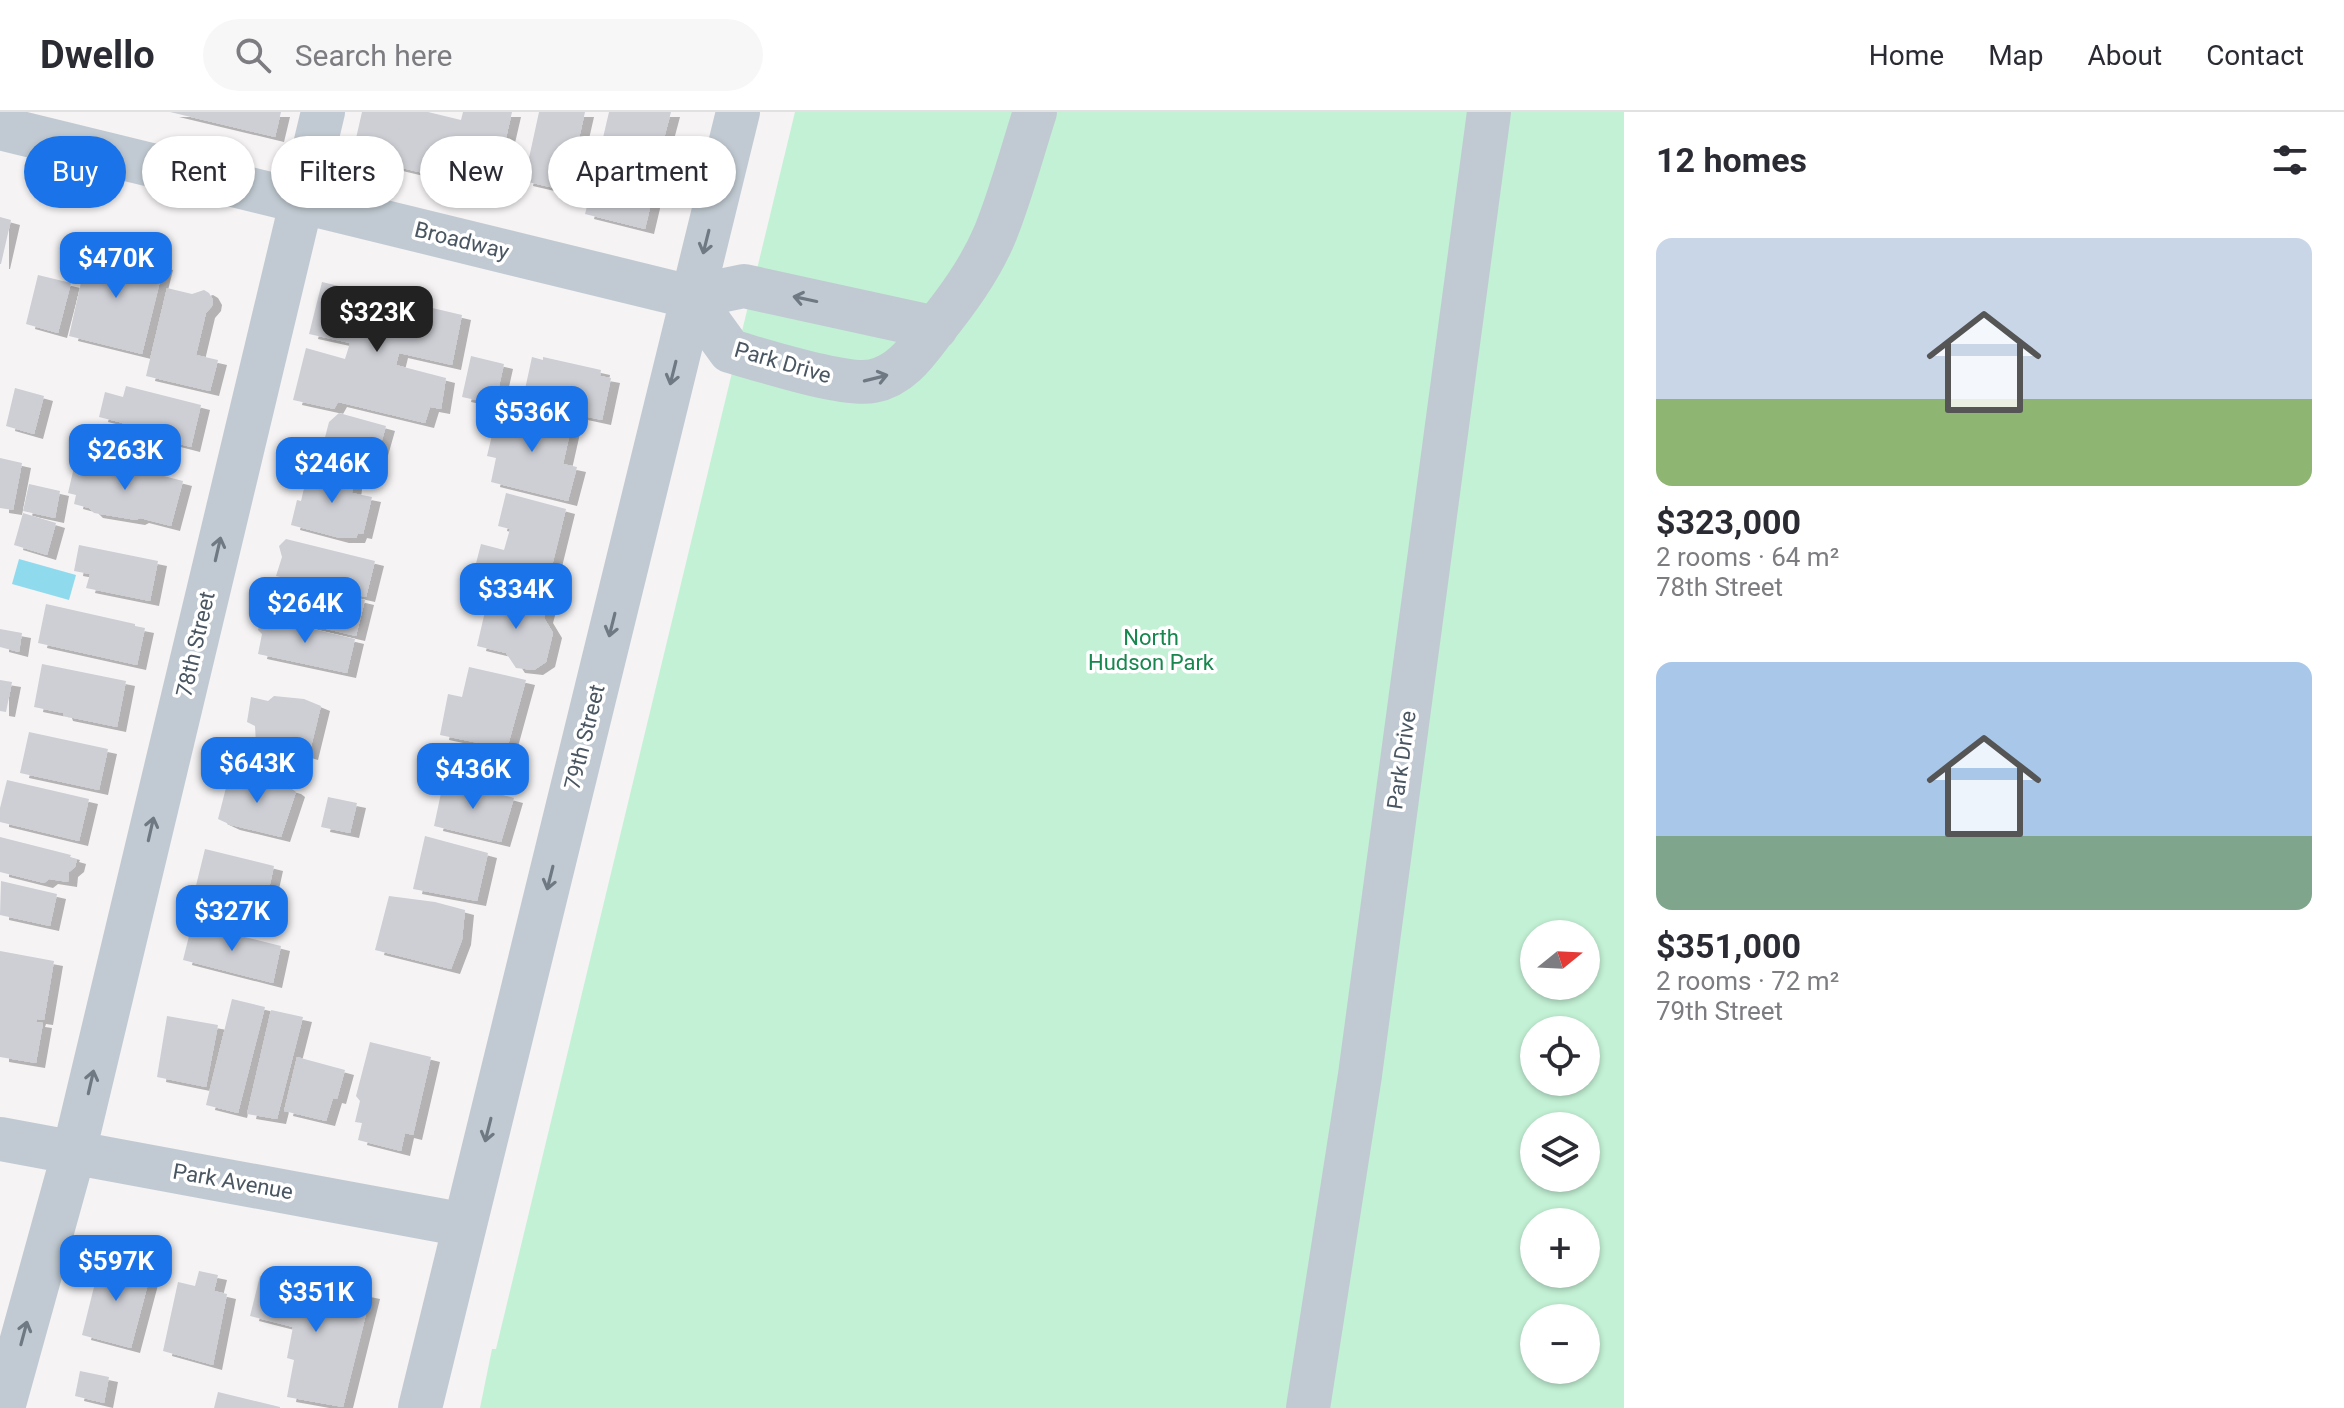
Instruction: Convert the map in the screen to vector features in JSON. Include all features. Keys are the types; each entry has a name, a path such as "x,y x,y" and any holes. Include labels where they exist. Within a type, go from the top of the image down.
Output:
{"street":[{"name":"78th Street","path":"317,136 323,112"},
{"name":"79th Street","path":"420,1408 738,112"},
{"name":"Park Drive","path":"691,297 730,351 848,381 870,382 885,378 912,358 958,300 995,235 1035,112"},
{"name":"Park Drive","path":"1308,1408 1360,1075 1489,112"},
{"name":"Broadway","path":"0,128 271,194"},
{"name":"78th Street","path":"3,1408 74,1152 300,208"},
{"name":"Broadway","path":"330,208 691,297"},
{"path":"691,297 744,286 936,328"},
{"name":"Park Avenue","path":"0,1139 465,1225"}],"green space":[{"name":"North Hudson Park","path":"795,112 1624,112 1624,1408 480,1408 492,1349 496,1349"}],"water":[{"path":"19,559 76,575 69,600 12,584"}],"building":[{"path":"170,112 281,112 275,136"},
{"path":"362,112 428,112 461,120 463,112 512,112 506,136 420,136 420,172 404,168 404,136 357,136"},
{"path":"539,112 585,112 580,136 548,136 548,187 532,183 532,144"},
{"path":"609,112 671,112 665,136 603,136"},
{"path":"587,208 650,208 645,229 585,214"},
{"path":"0,217 11,220 1,264 0,264"},
{"path":"89,247 164,265 142,354 69,336"},
{"path":"38,275 71,283 58,333 26,324"},
{"path":"322,282 462,315 452,365 399,353 396,365 446,378 441,409 430,407 425,423 338,402 334,409 293,400 306,348 345,359 350,343 309,334"},
{"path":"167,288 192,294 204,290 213,300 206,313 196,355 218,360 210,391 146,376"},
{"path":"471,356 504,364 495,404 462,397"},
{"path":"532,357 601,370 600,376 611,378 602,420 532,405 534,396 524,394"},
{"path":"126,386 201,405 191,447 121,429 123,423 99,417 105,392 123,397"},
{"path":"15,388 44,396 34,434 6,426"},
{"path":"499,406 572,424 563,464 577,467 568,501 491,482 496,458 487,456"},
{"path":"339,413 386,426 374,468 348,463 349,460 326,454 322,449 329,422"},
{"path":"86,456 183,481 171,526 140,518 136,520 94,513 89,508 74,504 76,495 68,493 75,463 84,466"},
{"path":"0,458 22,463 13,510 0,508"},
{"path":"315,463 354,476 352,493 372,497 363,534 358,533 356,538 340,538 291,525 297,500 301,501 306,480 311,480"},
{"path":"29,484 60,491 55,518 23,511"},
{"path":"506,493 566,509 549,578 494,564 490,580 473,575 481,544 504,550 510,529 498,526"},
{"path":"23,513 56,523 47,555 14,545"},
{"path":"286,539 375,561 366,597 276,576 282,557 279,546"},
{"path":"79,545 158,561 150,601 86,588 90,574 74,571"},
{"path":"276,579 365,600 356,636 267,615 272,597 270,584"},
{"path":"489,594 547,607 544,618 553,633 546,662 534,670 516,668 506,653 477,646"},
{"path":"46,604 145,628 137,665 38,643"},
{"path":"267,618 355,639 347,673 258,654 262,634 258,630 260,623"},
{"path":"0,629 22,633 19,652 0,647"},
{"path":"42,664 126,681 117,727 34,707"},
{"path":"469,667 526,680 507,749 440,735 448,694 462,697"},
{"path":"0,680 12,682 6,712 0,711"},
{"path":"274,696 304,699 321,706 309,755 275,745 267,748 256,744 255,726 247,722 251,697 268,701"},
{"path":"29,732 108,749 99,790 20,773"},
{"path":"229,776 241,779 243,776 296,792 281,837 218,819"},
{"path":"444,779 514,798 501,842 434,826"},
{"path":"7,780 89,799 79,841 0,822"},
{"path":"328,797 357,803 350,833 321,827"},
{"path":"425,836 488,853 477,901 413,889"},
{"path":"0,837 71,855 77,859 75,867 69,872 68,882 49,879 44,883 0,872"},
{"path":"205,849 274,866 261,925 191,906"},
{"path":"1,881 57,894 50,926 0,915"},
{"path":"389,896 435,902 465,910 462,940 451,969 375,950"},
{"path":"192,924 281,946 273,983 183,960"},
{"path":"0,951 54,961 44,1020 37,1019 36,1022 43,1023 36,1063 0,1057"},
{"path":"232,999 265,1007 238,1113 206,1105"},
{"path":"271,1010 303,1017 277,1119 247,1114"},
{"path":"167,1016 218,1025 206,1087 157,1077"},
{"path":"370,1042 431,1057 413,1135 405,1133 401,1151 358,1140 362,1123 355,1122 360,1101 356,1096"},
{"path":"297,1057 345,1070 337,1099 333,1098 326,1121 284,1111"},
{"path":"107,1257 145,1268 142,1278 149,1280 131,1348 82,1335 99,1267 105,1270"},
{"path":"199,1271 218,1275 214,1291 227,1294 213,1365 163,1351 178,1282 195,1286"},
{"path":"260,1276 308,1284 309,1281 371,1294 343,1407 287,1397 294,1360 287,1358 293,1327 250,1316"},
{"path":"80,1371 109,1377 104,1403 75,1396"},
{"path":"218,1392 280,1407 280,1408 214,1408"}]}
